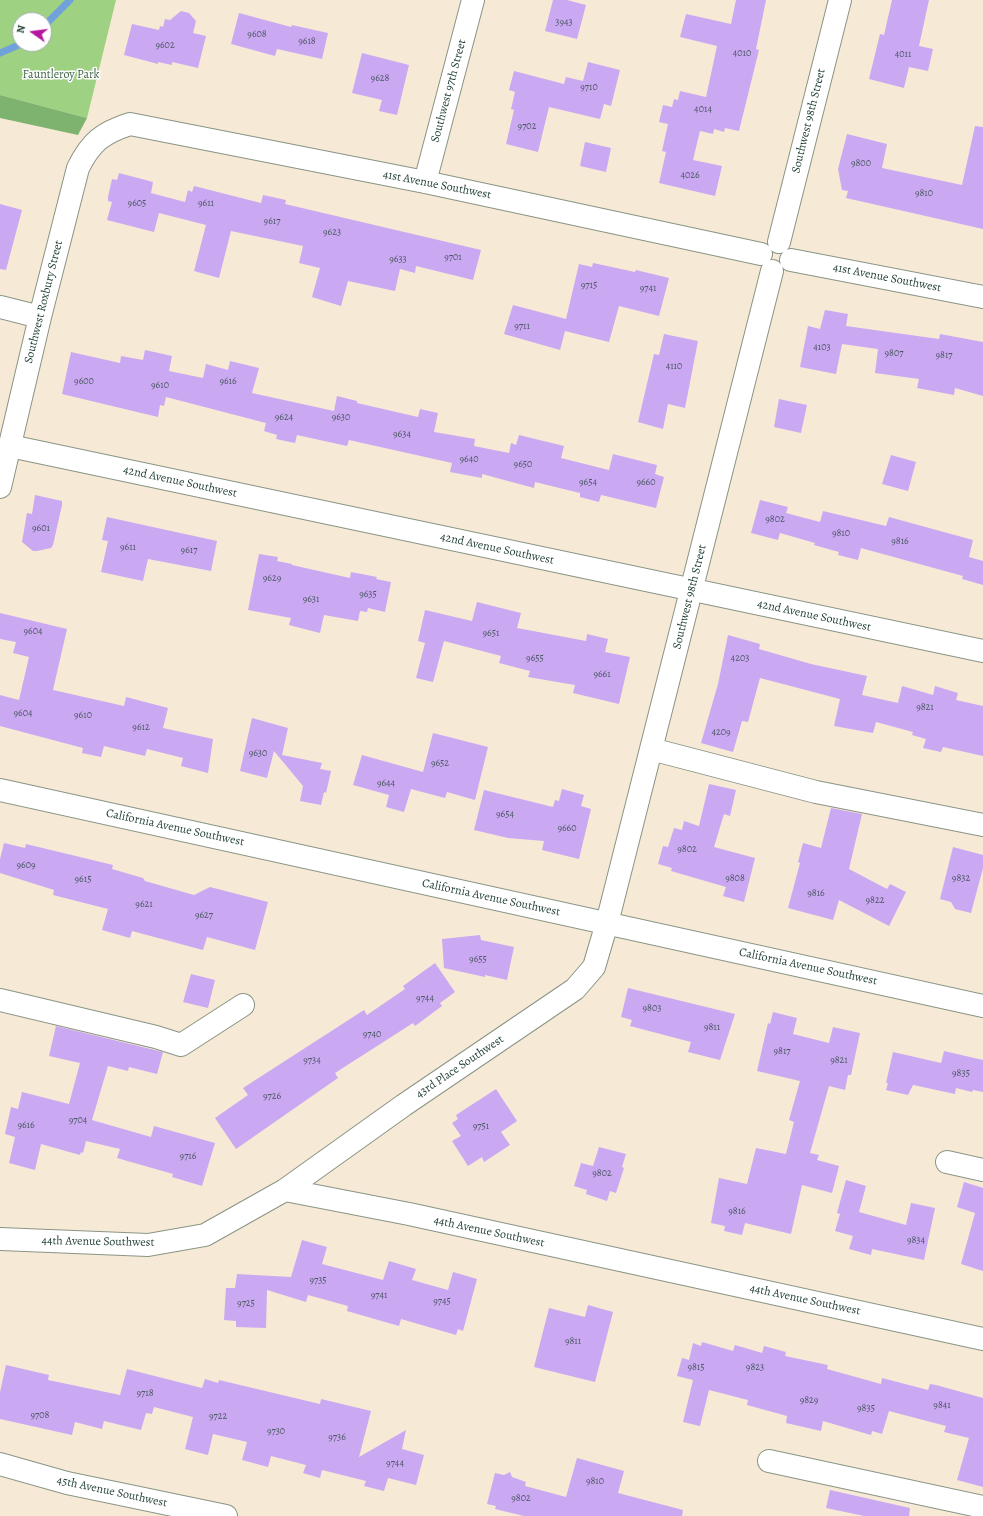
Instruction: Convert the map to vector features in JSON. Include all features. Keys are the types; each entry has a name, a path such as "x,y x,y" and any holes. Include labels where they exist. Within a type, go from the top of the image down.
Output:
{"street":[{"name":"Southwest 97th Street","path":"425,182 473,0"},
{"name":"Southwest 98th Street","path":"785,251 840,0"},
{"name":"41st Avenue Southwest","path":"112,130 130,124 425,182 767,262"},
{"name":"Southwest Roxbury Street","path":"0,487 40,317 78,168 86,151 95,140 112,130"},
{"path":"767,262 764,246 768,244 785,251"},
{"name":"41st Avenue Southwest","path":"785,251 983,297"},
{"name":"Southwest 98th Street","path":"607,923 691,590 767,262"},
{"path":"0,306 40,317"},
{"name":"42nd Avenue Southwest","path":"10,446 983,651"},
{"path":"651,749 816,792 983,825"},
{"name":"California Avenue Southwest","path":"0,790 983,1006"},
{"name":"43rd Place Southwest","path":"285,1190 404,1105 575,989 594,966 607,923"},
{"path":"0,1000 156,1037 181,1045 243,1005"},
{"path":"947,1162 983,1170"},
{"name":"44th Avenue Southwest","path":"0,1239 148,1245 205,1235 285,1190 409,1214 983,1338"},
{"path":"769,1461 983,1507"},
{"name":"45th Avenue Southwest","path":"0,1464 67,1483 226,1516"}],"green space":[{"name":"Fauntleroy Park","path":"0,0 116,0 87,118 0,95"},
{"path":"0,95 87,118 78,135 0,118"}],"building":[{"path":"553,0 567,0 586,5 577,39 545,31"},
{"path":"736,0 766,0 756,49 759,50 739,131 725,128 724,132 714,129 713,134 700,131 693,160 722,166 715,196 659,183 666,152 662,151 668,124 659,122 663,105 672,107 674,99 678,100 680,91 706,97 717,46 680,37 686,14 731,24"},
{"path":"892,0 929,0 919,46 933,49 928,71 909,67 904,88 869,79 880,34 884,35"},
{"path":"181,11 189,13 196,21 193,33 206,36 198,68 172,62 172,65 158,62 158,64 124,55 132,24 159,30 160,26 163,27 165,19 170,20"},
{"path":"239,13 291,27 292,25 328,33 322,59 277,49 275,56 231,44"},
{"path":"362,53 409,65 397,115 379,111 382,100 352,93"},
{"path":"588,62 620,70 611,106 604,104 600,119 549,107 538,152 506,144 514,110 511,109 515,92 509,90 514,71 564,84 566,77 583,81"},
{"path":"975,126 983,127 983,229 846,198 848,191 842,190 838,169 847,134 887,144 882,168 962,185"},
{"path":"585,142 611,148 606,172 580,166"},
{"path":"119,173 153,182 151,193 185,202 188,190 192,192 194,186 261,203 263,195 286,200 285,204 481,250 473,280 416,266 415,273 400,269 395,291 348,281 341,306 312,297 320,268 299,263 303,246 231,231 219,278 194,271 206,225 159,213 154,232 107,220 112,202 108,201 108,197 112,179 117,180"},
{"path":"0,204 22,210 6,270 0,269"},
{"path":"593,263 635,272 636,270 669,278 659,316 619,306 609,342 565,331 560,350 504,334 513,305 566,319 579,264 592,267"},
{"path":"825,310 848,314 846,326 939,339 940,334 983,342 983,396 955,388 954,395 917,388 919,379 875,373 878,349 842,344 836,374 800,367 808,326 820,329"},
{"path":"664,334 698,341 685,408 668,404 663,429 638,422 654,354 659,355"},
{"path":"145,350 172,356 169,371 203,378 206,364 228,370 230,361 259,368 252,393 334,411 337,396 357,401 357,403 418,417 420,409 438,413 434,432 475,439 474,446 509,453 511,443 516,445 519,435 564,446 561,458 609,470 613,454 657,465 655,474 664,477 656,508 601,495 599,502 580,497 580,493 535,482 534,488 482,474 482,478 450,472 452,463 349,440 347,446 297,435 295,443 276,439 277,435 264,431 266,423 166,397 164,406 160,405 158,417 62,394 71,352 120,363 121,356 143,360"},
{"path":"779,399 807,405 801,433 774,427"},
{"path":"891,455 916,462 908,491 882,484"},
{"path":"35,495 62,501 62,505 53,545 51,548 33,551 22,542 27,513 32,514"},
{"path":"760,500 788,507 786,513 820,522 823,511 886,526 889,517 973,540 969,557 983,561 983,585 962,579 963,576 861,548 858,560 838,555 839,552 814,545 815,543 780,533 778,540 751,533"},
{"path":"107,517 217,541 211,571 148,559 143,581 101,572 108,541 102,540"},
{"path":"259,554 278,557 277,561 292,565 350,578 351,572 377,577 376,579 391,582 385,612 368,608 367,612 360,611 358,621 324,615 320,633 289,625 291,618 248,610"},
{"path":"477,602 521,613 517,628 586,641 587,634 608,639 605,652 630,657 619,704 573,693 575,685 528,677 530,671 499,663 501,656 444,641 433,682 416,678 425,643 418,641 425,610 472,621"},
{"path":"0,613 67,629 53,690 124,706 126,697 168,708 163,728 213,739 208,773 181,766 183,758 147,749 145,756 104,746 101,757 82,753 83,748 0,726 0,695 19,700 29,657 13,653 16,642 0,639"},
{"path":"728,635 760,644 759,649 811,664 867,676 862,695 898,703 902,686 933,695 935,686 958,693 956,700 983,706 983,756 943,747 941,752 923,748 926,739 912,735 913,732 876,722 873,733 834,726 840,699 760,678 748,722 742,721 733,752 701,743 718,684"},
{"path":"252,718 288,728 282,755 322,763 320,769 331,771 326,793 324,792 321,805 300,801 303,786 274,751 267,778 240,771"},
{"path":"433,733 488,747 475,800 447,792 445,798 411,789 404,812 386,807 389,795 353,785 362,755 423,772"},
{"path":"709,784 736,790 730,816 724,814 714,847 755,858 744,902 723,896 726,887 671,871 672,868 658,864 663,846 668,847 674,828 682,830 684,821 699,826"},
{"path":"562,789 584,795 581,806 591,809 579,859 542,850 544,841 508,838 474,830 484,790 553,807 555,800 559,801"},
{"path":"831,808 862,814 849,869 887,889 890,884 906,892 889,926 839,900 833,920 788,908 800,863 798,862 803,843 821,848"},
{"path":"4,843 25,848 26,844 113,865 112,869 143,878 145,881 194,895 210,887 268,902 255,950 207,937 203,950 132,931 130,938 102,930 108,909 53,895 54,890 0,873 0,859"},
{"path":"953,847 983,855 983,868 971,913 955,909 951,902 940,899"},
{"path":"480,935 481,940 514,947 507,980 444,968 442,939"},
{"path":"435,963 455,992 440,1003 442,1006 415,1026 413,1023 335,1073 338,1078 236,1149 215,1118 248,1095 243,1088 364,1010 367,1015 405,989 403,986"},
{"path":"191,974 215,980 208,1008 183,1002"},
{"path":"628,988 735,1014 720,1060 688,1052 691,1042 630,1026 632,1020 621,1017"},
{"path":"773,1012 797,1018 793,1034 829,1043 833,1027 860,1033 851,1075 848,1075 845,1090 829,1086 810,1153 819,1155 817,1160 839,1166 832,1193 802,1185 791,1234 745,1223 742,1235 724,1231 725,1226 711,1223 719,1178 747,1184 756,1148 786,1154 794,1122 789,1120 800,1081 757,1071 768,1023 770,1024"},
{"path":"56,1026 163,1052 157,1074 129,1067 128,1071 108,1066 92,1120 151,1137 154,1126 215,1143 202,1186 172,1177 173,1174 117,1158 120,1149 86,1141 83,1153 81,1152 80,1155 41,1144 35,1170 9,1163 15,1137 5,1134 11,1107 18,1109 22,1092 69,1104 80,1063 49,1056"},
{"path":"944,1051 983,1060 983,1092 973,1090 972,1092 956,1088 955,1094 913,1085 908,1095 886,1090 888,1083 886,1083 893,1052 941,1063"},
{"path":"496,1089 517,1121 501,1132 510,1145 484,1162 482,1157 468,1166 452,1141 461,1136 452,1123 458,1119 456,1115"},
{"path":"599,1147 626,1154 622,1167 624,1168 616,1193 610,1191 607,1201 586,1194 587,1190 574,1186 581,1163 593,1166"},
{"path":"846,1180 866,1186 859,1212 906,1225 911,1203 935,1208 924,1260 872,1249 871,1255 849,1249 853,1236 835,1231 840,1214 837,1213"},
{"path":"964,1182 983,1188 983,1271 961,1264 975,1213 957,1207"},
{"path":"302,1240 327,1247 322,1264 383,1280 389,1261 416,1269 412,1280 448,1290 453,1272 477,1279 463,1331 458,1329 456,1335 401,1319 399,1326 347,1311 348,1306 308,1295 306,1302 267,1290 266,1328 236,1327 236,1321 224,1320 226,1288 235,1288 237,1274 291,1277"},
{"path":"588,1305 613,1312 595,1382 534,1367 549,1308 585,1317"},
{"path":"702,1342 733,1351 735,1345 762,1353 764,1346 786,1352 785,1356 828,1365 827,1369 881,1384 882,1378 928,1390 930,1384 983,1398 983,1487 957,1480 969,1438 944,1432 946,1426 889,1411 882,1434 872,1431 871,1435 823,1421 821,1431 786,1423 787,1416 747,1405 748,1400 709,1390 700,1426 683,1422 693,1380 677,1376 682,1358 689,1360 693,1343 701,1346"},
{"path":"6,1365 49,1375 48,1380 120,1395 127,1369 202,1388 205,1379 218,1383 219,1380 320,1404 321,1399 371,1411 359,1457 406,1430 402,1449 424,1455 416,1485 388,1478 384,1491 364,1486 366,1481 322,1470 320,1478 303,1473 306,1465 271,1456 268,1467 242,1460 247,1442 213,1434 208,1455 185,1449 193,1417 154,1407 152,1414 146,1413 141,1430 104,1421 102,1429 75,1422 72,1435 0,1419 0,1392"},
{"path":"577,1458 624,1471 618,1493 683,1510 682,1516 524,1516 495,1509 496,1506 487,1504 495,1473 504,1475 510,1472 512,1477 526,1482 525,1486 566,1497"},
{"path":"830,1490 910,1508 909,1516 864,1516 826,1508"}],"waterway":[{"path":"52,18 70,0"},
{"path":"0,53 12,48"}]}
